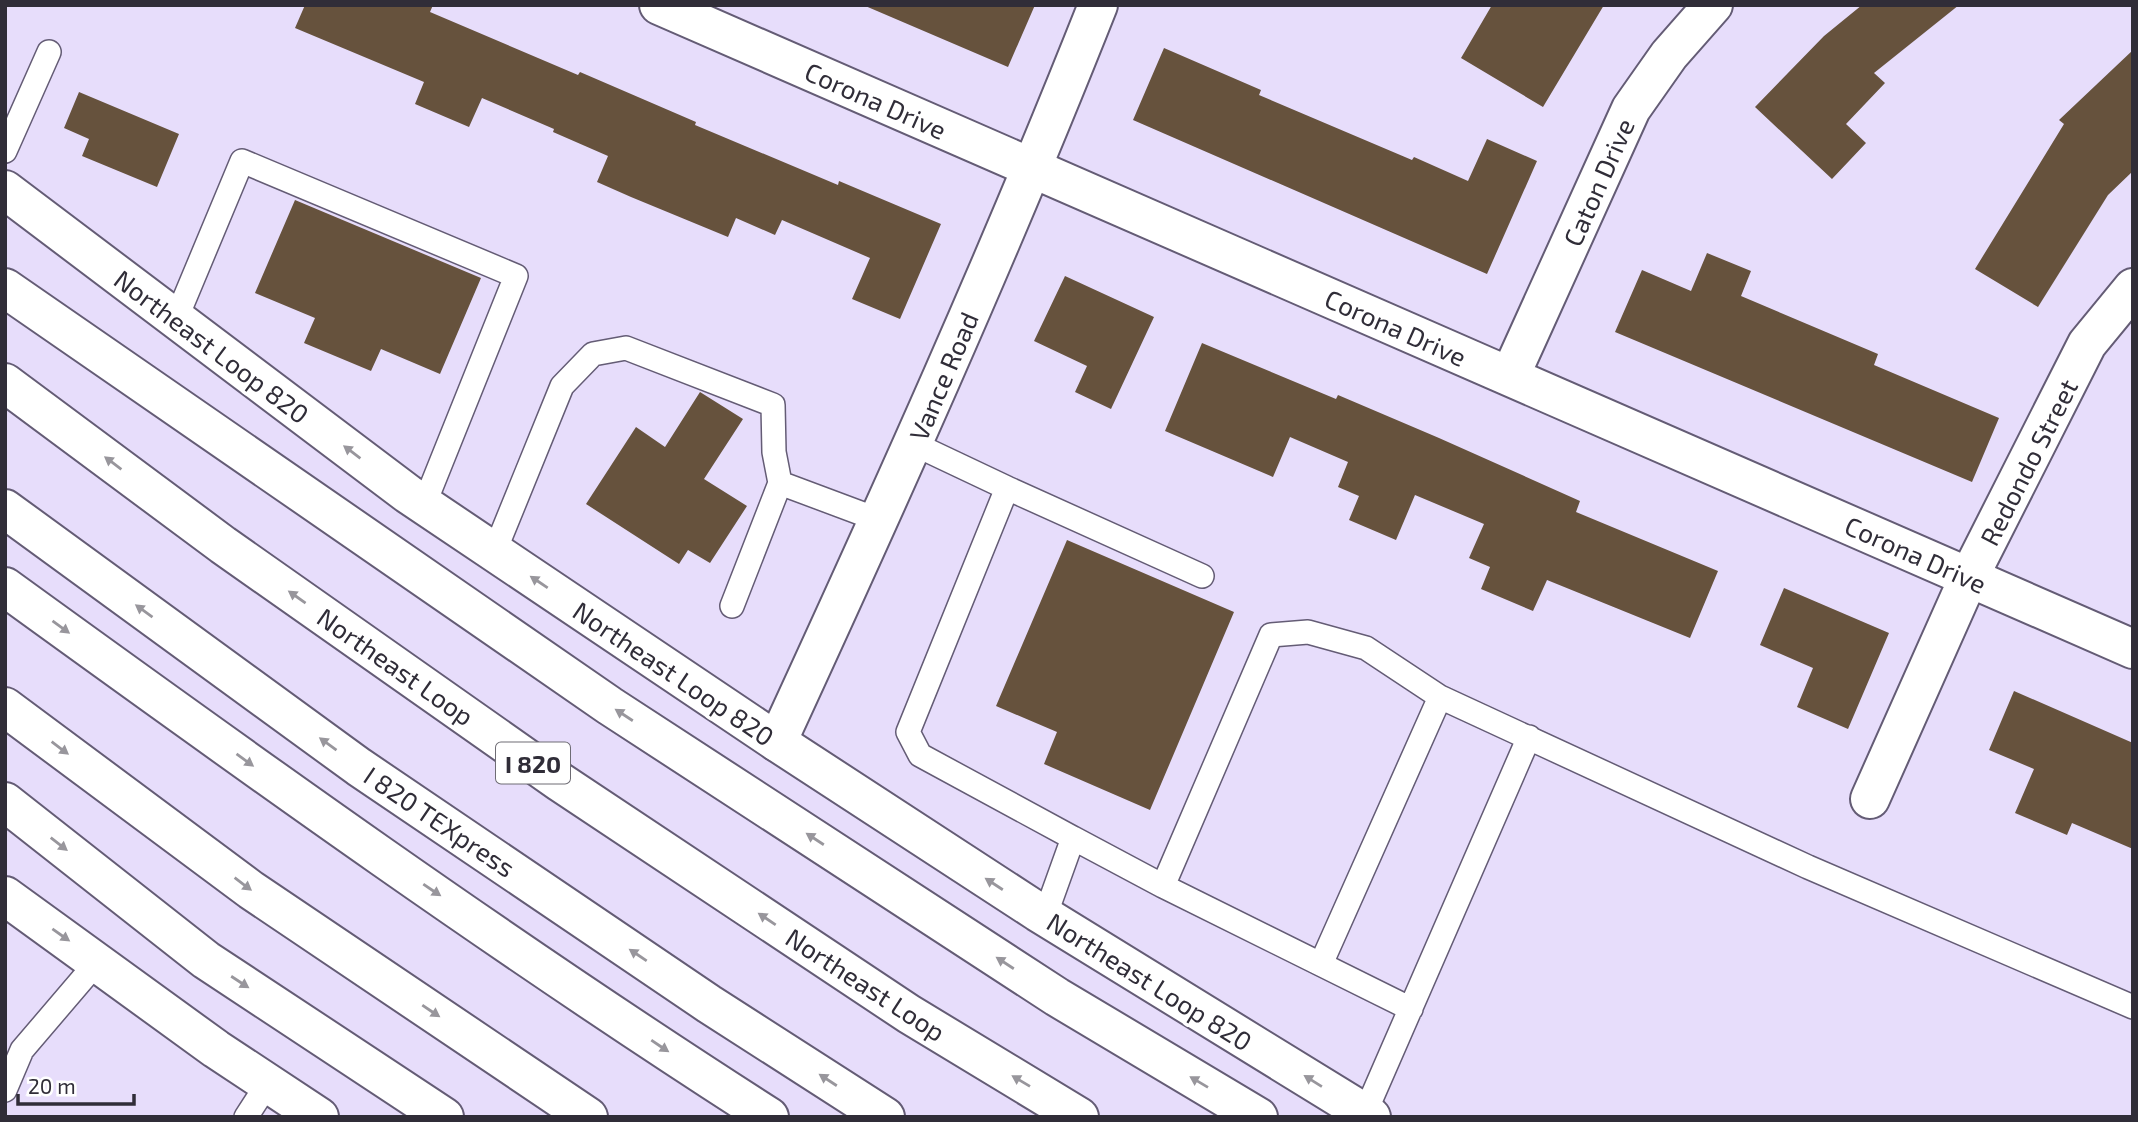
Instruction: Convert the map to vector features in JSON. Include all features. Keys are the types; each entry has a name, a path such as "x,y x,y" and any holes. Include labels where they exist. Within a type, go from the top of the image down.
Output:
{"main road":[{"name":"Corona Drive","path":"659,5 2133,649"},
{"name":"Vance Road","path":"777,742 914,444 1033,168 1098,5"},
{"name":"Caton Drive","path":"1510,376 1631,109 1669,55 1713,5"},
{"name":"Northeast Loop 820","path":"5,190 424,505 777,742 1045,916 1368,1115"},
{"path":"5,288 610,706 1057,997 1258,1117"},
{"name":"Redondo Street","path":"1870,799 1969,578 2087,345 2133,288"},
{"name":"Northeast Loop","path":"5,383 223,545 561,782 909,1014 1079,1117"},
{"name":"I 820 TEXpress","path":"5,509 359,767 709,1003 885,1117"},
{"path":"5,587 304,803 769,1117"},
{"path":"5,707 251,890 588,1117"},
{"path":"5,802 206,960 444,1117"},
{"path":"5,896 216,1049 319,1117"}],"lane":[{"path":"5,151 49,51"},
{"path":"176,319 242,160 516,276 424,505"},
{"path":"494,552 562,386 593,354 626,348 774,405 774,452 780,483 732,606"},
{"path":"914,444 1202,576"},
{"path":"780,483 879,520"},
{"path":"1007,488 908,732 920,755 1163,886 1410,1009"},
{"path":"1163,886 1271,635 1308,632 1366,648 1440,697 1808,867 2133,1007"},
{"path":"1321,964 1440,697"},
{"path":"1368,1115 1410,1009 1530,737"},
{"path":"1045,916 1073,838"},
{"path":"5,1090 22,1050 98,961"},
{"path":"246,1117 268,1083"}],"building":[{"path":"305,5 433,5 430,12 578,75 580,72 696,122 695,125 838,185 839,181 941,224 900,319 852,299 870,258 782,220 775,235 736,218 728,237 631,197 597,182 608,156 482,98 469,127 415,104 424,82 295,28"},
{"path":"863,5 1035,5 1008,67"},
{"path":"1492,5 1604,5 1543,107 1461,58"},
{"path":"1862,5 1959,5 1874,73 1885,83 1846,124 1866,143 1832,179 1755,107 1824,36"},
{"path":"1164,48 1261,90 1259,95 1468,181 1487,139 1537,161 1487,274 1133,120"},
{"path":"2133,50 2133,171 2108,195 2038,307 1975,269 2064,124 2059,120"},
{"path":"79,92 179,134 157,187 82,156 89,139 64,128"},
{"path":"295,200 481,278 440,374 381,349 371,371 304,343 315,318 255,293"},
{"path":"1707,253 1751,271 1741,296 1878,354 1874,365 1999,418 1972,482 1615,332 1642,270 1691,291"},
{"path":"1065,276 1154,317 1111,409 1075,392 1087,366 1034,341"},
{"path":"1202,343 1336,399 1338,395 1439,438 1580,501 1576,512 1718,571 1690,638 1547,580 1533,611 1481,589 1490,567 1469,558 1484,524 1415,495 1396,540 1349,520 1359,496 1338,487 1348,462 1290,437 1273,477 1165,431"},
{"path":"700,392 743,419 704,479 747,506 710,563 688,550 679,564 586,504 636,427 665,447"},
{"path":"1067,540 1234,612 1150,810 1044,764 1057,732 996,706"},
{"path":"1784,588 1889,633 1848,729 1797,707 1813,668 1760,645"},
{"path":"2014,691 2133,743 2133,849 2072,823 2067,835 2015,813 2034,769 1989,750"}]}
